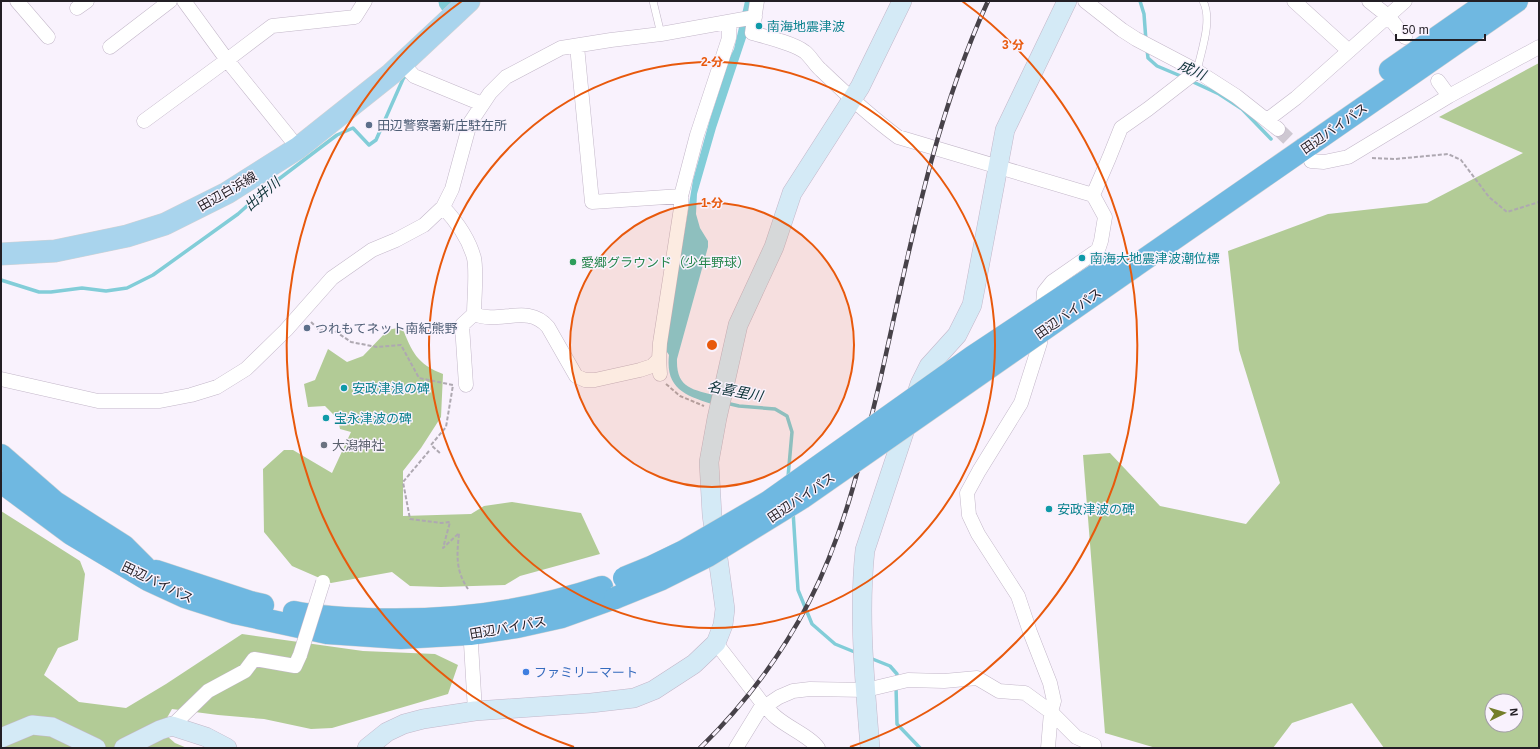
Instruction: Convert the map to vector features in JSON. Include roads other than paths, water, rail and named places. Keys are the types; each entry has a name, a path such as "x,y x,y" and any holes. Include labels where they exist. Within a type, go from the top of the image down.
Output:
{"highway":[{"name":"田辺バイパス","path":"1129,262 1489,1"},
{"name":"田辺バイパス","path":"1,482 71,534 148,580 185,598 235,613 327,633 401,638 470,625 499,613 576,596 612,591 651,567 684,551 768,502 972,357 1129,262 1517,1"},
{"path":"1,454 55,502 124,546 145,567"},
{"name":"田辺バイパス","path":"1,470 45,506 96,540 145,567 250,602 316,616 470,625"},
{"path":"1,498 62,540 106,565 149,585 185,598"}],"main road":[{"name":"田辺白浜線","path":"1,254 55,251 127,236 165,224 227,193 298,148 408,70 469,1"}],"street":[{"path":"17,1 48,37"},
{"path":"110,47 170,1"},
{"path":"184,1 227,60 298,148"},
{"path":"144,121 272,26 355,17 365,1"},
{"path":"757,1 753,17 752,33 785,42 804,51 819,68 877,122 898,137 1093,195 1106,216 1098,250 1052,282 1044,292 1040,343 1022,403 979,471 968,493 969,515 978,534 1018,596 1050,683 1054,701 1051,712 1048,748"},
{"path":"367,748 388,732 404,724 423,719 474,711 591,703 634,698 654,690 694,664 716,643 723,625 725,609 712,515 709,462 717,416 738,325 774,247 792,193 853,100 902,1"},
{"path":"870,748 862,639 862,578 865,550 920,384 929,366 957,335 972,305 1005,130 1067,1"},
{"path":"1085,1 1136,40 1197,71 1236,96 1278,129"},
{"path":"1294,1 1349,51"},
{"path":"1369,1 1388,16 1405,37"},
{"path":"1267,120 1296,98 1405,1"},
{"path":"1,379 98,401 160,400 191,395 217,386 246,369 286,330 332,278 372,250 396,240 424,225 444,207 452,189 470,123 490,93 506,78 561,48 661,34 753,17"},
{"path":"660,374 659,359 681,208 681,196 697,134 729,38 732,21"},
{"path":"576,46 592,202 681,196"},
{"path":"1310,161 1324,162 1348,157 1449,96 1539,47"},
{"path":"408,70 482,104"},
{"path":"1093,195 1110,158 1121,128 1197,71"},
{"path":"1438,81 1449,96"},
{"path":"444,207 462,231 470,246 474,259 474,314 462,325 466,385"},
{"path":"474,314 488,318 527,315 543,321 548,327 576,376 585,380 595,380 640,370 652,366 659,359"},
{"path":"124,748 160,730 172,726 208,691 245,671 254,659 295,666 300,655 323,582"},
{"path":"470,625 474,711"},
{"path":"716,643 768,709 780,720 806,736 818,748"},
{"path":"736,748 765,705 793,691 810,689 866,690 908,680 944,681 977,678 999,692 1025,693 1051,712 1076,737 1094,745 1094,748"},
{"path":"1,738 32,726 52,727 96,748"},
{"path":"172,726 206,737 227,748"}],"lane":[{"path":"653,1 661,34"},
{"path":"1197,71 1207,25 1207,8 1203,1"}],"water":[{"path":"745,1 754,1 748,32 716,128 697,194 696,214 700,228 708,241 708,247 677,359 677,369 683,382 694,389 717,396 715,405 687,394 674,384 669,367 669,355 665,349 693,180 710,119 734,49"}],"waterway":[{"name":"成川","path":"1140,1 1144,14 1146,41"},
{"name":"成川","path":"1147,49 1148,58 1157,66 1183,77"},
{"name":"出井川","path":"1,280 39,292 82,288 106,291 127,288 153,275 238,214 267,188 337,135 353,128 369,145 376,140 403,79 407,74"},
{"name":"成川","path":"1191,81 1219,94 1242,109 1271,139"},
{"name":"名喜里川","path":"726,403 739,406 775,409 787,416 792,432 788,477"},
{"name":"名喜里川","path":"793,511 798,590 812,624 835,644 857,653"},
{"name":"名喜里川","path":"870,658 890,666 897,674 897,680"},
{"name":"名喜里川","path":"896,686 897,724 920,748"}],"tunnel":[{"path":"1278,129 1306,156"}],"railway":[{"path":"700,748 732,715 774,661 809,602 833,548 843,521 859,465 880,381 912,236 937,140 969,46 988,1"}],"place":[{"name":"南海地震津波","path":"759,26"},
{"name":"田辺警察署新庄駐在所","path":"369,125"},
{"name":"南海大地震津波潮位標","path":"1082,258"},
{"name":"愛郷グラウンド（少年野球）","path":"573,262"},
{"name":"つれもてネット南紀熊野","path":"307,328"},
{"name":"安政津浪の碑","path":"344,388"},
{"name":"宝永津波の碑","path":"326,418"},
{"name":"大潟神社","path":"324,445"},
{"name":"安政津波の碑","path":"1049,509"},
{"name":"ファミリーマート","path":"526,672"}]}
